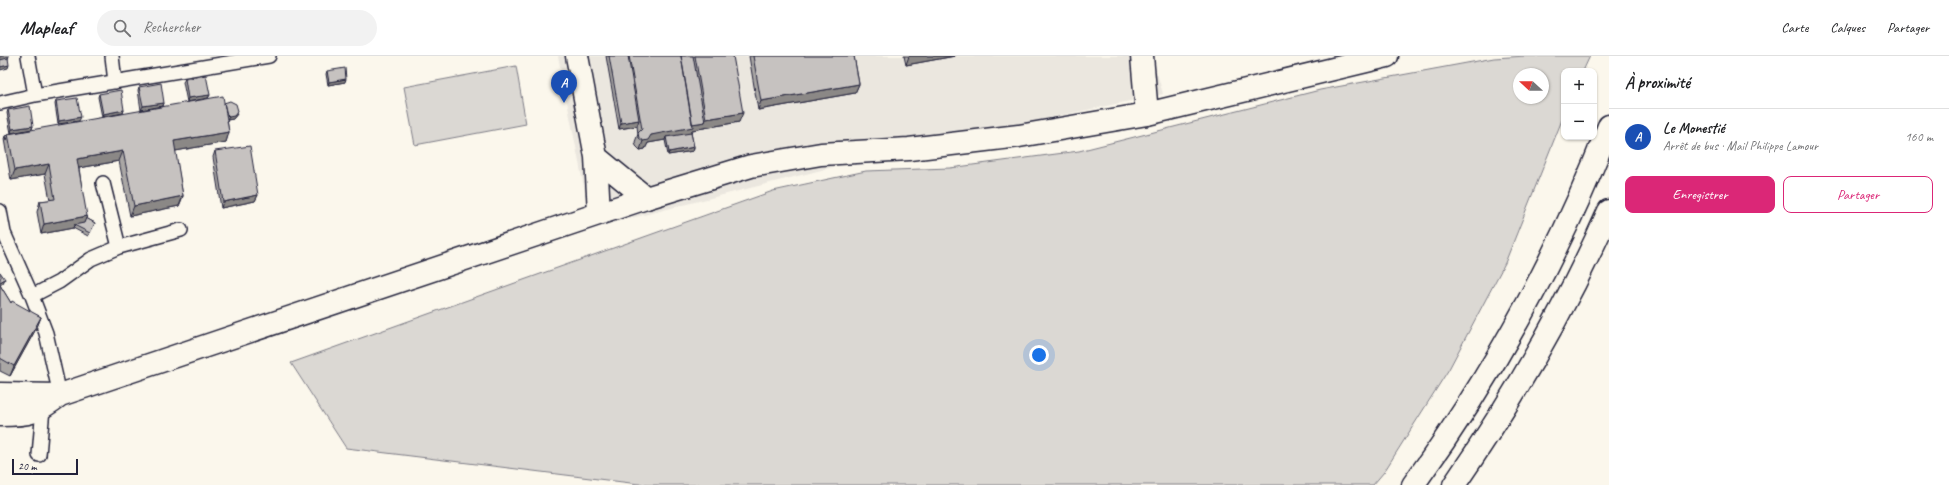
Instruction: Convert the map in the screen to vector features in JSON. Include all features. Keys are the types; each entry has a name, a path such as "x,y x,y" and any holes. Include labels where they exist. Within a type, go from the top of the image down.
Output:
{"main road":[{"path":"577,56 596,157 599,214"},
{"path":"1142,56 1147,114"},
{"path":"0,415 25,415 43,408 60,395 646,198 751,166 821,154 909,149 1019,136 1147,114 1387,56"},
{"path":"1413,485 1453,428 1498,355 1537,286 1580,198 1609,126"},
{"path":"596,157 646,198"},
{"path":"1454,485 1528,371 1581,274 1609,211"},
{"path":"0,394 60,395"}],"lane":[{"path":"28,56 35,95"},
{"path":"112,56 115,82"},
{"path":"0,103 35,95 269,56"},
{"path":"103,183 119,247"},
{"path":"0,211 4,233 32,296 46,333 60,395"},
{"path":"32,296 59,282 91,259 119,247 181,230"},
{"path":"39,455 43,408"}],"shaded area":[{"path":"558,56 1152,56 1163,94 921,145 592,228"},
{"path":"1526,56 1590,56 1584,68 1561,68 1561,123 1505,263 1449,369 1384,472 1373,485 647,485 346,448 291,363 773,191 866,171 950,168 1079,151 1320,90 1494,58"},
{"path":"516,66 526,124 415,145 404,87"}],"building":[{"path":"609,56 628,56 639,120 621,123"},
{"path":"629,56 681,56 693,127 651,135 648,140 643,141 639,138 638,133 642,129"},
{"path":"681,56 693,56 705,122 692,124"},
{"path":"695,56 733,56 743,113 706,119"},
{"path":"753,56 854,56 859,84 761,101"},
{"path":"8,58 9,65 0,67 0,60"},
{"path":"345,68 346,79 329,82 327,71"},
{"path":"206,75 210,95 188,98 185,79"},
{"path":"161,83 164,103 143,106 139,87"},
{"path":"121,90 124,110 103,114 99,94"},
{"path":"223,96 229,132 174,141 183,196 134,206 123,151 77,159 87,216 44,224 40,201 55,199 49,164 15,170 8,134"},
{"path":"77,98 81,117 59,121 56,101"},
{"path":"230,101 236,104 238,111 234,116 229,117 227,115 224,103"},
{"path":"30,106 33,126 12,129 8,110"},
{"path":"691,133 694,147 669,152 666,137"},
{"path":"250,146 258,195 223,202 215,151"},
{"path":"86,218 95,223 90,233 74,225 84,223"},
{"path":"0,272 5,279 0,282 1,276"},
{"path":"0,285 11,303 12,301 41,317 14,366 0,358"}],"place":[{"name":"Le Monestié","path":"564,103"}]}
